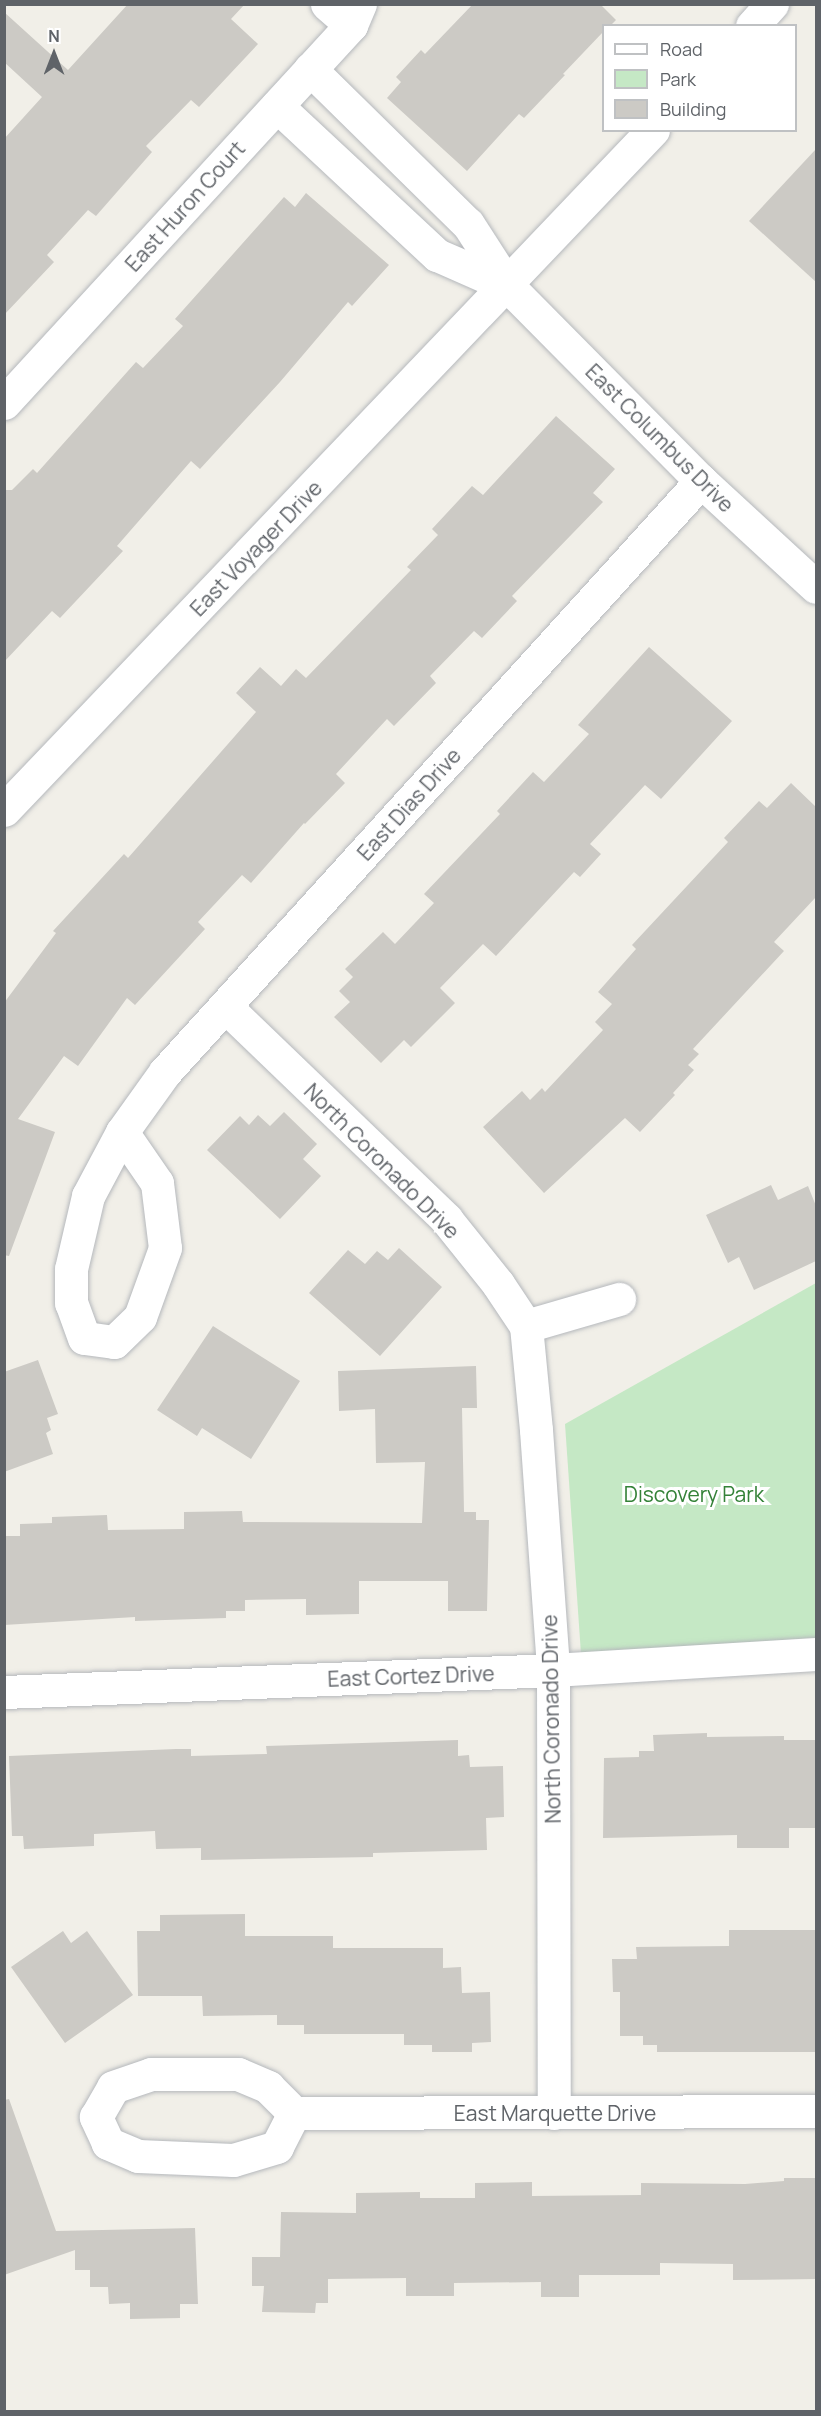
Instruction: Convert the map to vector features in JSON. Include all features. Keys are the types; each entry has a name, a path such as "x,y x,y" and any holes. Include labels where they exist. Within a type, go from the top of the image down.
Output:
{"street":[{"path":"754,24 772,4"},
{"name":"East Huron Court","path":"4,403 310,69 346,11"},
{"name":"East Columbus Drive","path":"310,69 468,224 508,286 701,481 816,587"},
{"name":"East Columbus Drive","path":"276,106 437,255 508,286"},
{"name":"East Voyager Drive","path":"4,810 508,286 651,132"},
{"name":"East Dias Drive","path":"122,1132 157,1183 165,1248 140,1317 114,1342 84,1338 70,1304 70,1269 88,1196 122,1132 165,1072 701,481"},
{"name":"North Coronado Drive","path":"226,1007 446,1219 498,1284 526,1326 536,1430 553,1670 554,2114"},
{"path":"526,1326 619,1299"},
{"name":"East Cortez Drive","path":"4,1692 553,1670 816,1654"},
{"path":"152,2074 238,2074 268,2087 294,2113 276,2147 233,2160 138,2156 108,2143 96,2117 113,2087 152,2074"},
{"name":"East Marquette Drive","path":"294,2113 554,2114 816,2111"}],"green space":[{"name":"Discovery Park","path":"816,1283 816,1638 581,1654 565,1424"}],"building":[{"path":"128,4 245,4 231,19 258,44 199,107 191,100 146,146 152,152 96,216 88,210 47,255 54,262 4,315 4,139 42,97 4,62 4,12 68,70"},
{"path":"473,4 600,4 616,20 612,24 602,24 602,33 563,74 565,75 524,118 519,114 467,171 387,98 401,82 396,77 421,50 425,54"},
{"path":"816,149 816,282 749,221"},
{"path":"306,193 389,265 352,306 348,302 280,382 200,469 191,461 117,546 123,551 60,618 52,611 4,662 4,490 12,490 33,469 37,473 136,362 143,368 183,326 175,319 284,197 295,207"},
{"path":"556,416 615,469 593,493 603,502 512,596 517,601 482,638 474,631 430,676 436,683 394,726 387,719 336,774 345,783 304,823 251,883 242,875 198,922 205,929 135,1005 127,998 78,1066 64,1056 18,1119 55,1132 9,1256 4,1255 4,1003 56,933 53,931 124,854 128,858 256,712 236,693 260,667 281,686 296,669 306,678 411,570 407,567 438,535 432,529 472,486 483,495"},
{"path":"649,647 732,721 661,799 645,785 590,844 601,854 580,877 574,872 496,956 483,944 440,988 455,1003 411,1047 404,1040 381,1063 334,1017 350,1002 339,991 353,977 345,969 383,932 395,944 434,903 424,894 500,814 497,811 533,772 544,782 589,734 578,725"},
{"path":"791,783 816,807 816,897 774,942 784,951 693,1049 699,1054 688,1065 694,1070 673,1093 675,1095 640,1132 625,1118 544,1193 483,1127 522,1091 530,1100 542,1088 545,1092 603,1030 595,1022 612,1004 598,992 636,949 632,945 728,842 724,838 759,801 767,808"},
{"path":"284,1112 317,1144 303,1159 321,1176 280,1219 207,1150 240,1116 249,1125 258,1115 270,1126"},
{"path":"771,1185 778,1200 808,1186 816,1206 816,1261 754,1290 739,1257 728,1263 706,1215"},
{"path":"399,1248 442,1287 380,1356 309,1293 348,1250 365,1264 377,1251 388,1260"},
{"path":"213,1326 300,1381 251,1459 202,1428 197,1436 157,1410"},
{"path":"38,1360 58,1414 47,1418 51,1430 46,1433 53,1454 4,1472 4,1372"},
{"path":"476,1366 477,1408 462,1408 464,1512 476,1512 476,1520 489,1520 487,1611 448,1611 448,1581 359,1581 359,1614 306,1615 306,1599 245,1600 245,1611 226,1611 226,1618 135,1621 135,1617 4,1625 4,1536 20,1536 20,1524 52,1523 52,1517 107,1515 108,1530 184,1529 184,1512 242,1511 243,1522 422,1523 425,1462 376,1463 375,1409 339,1411 338,1371"},
{"path":"707,1733 707,1737 784,1736 784,1740 816,1740 816,1828 789,1828 789,1848 737,1848 737,1835 603,1838 604,1758 639,1757 639,1751 654,1751 653,1735"},
{"path":"458,1740 458,1756 469,1755 470,1767 503,1766 504,1817 486,1818 487,1850 373,1853 373,1857 201,1860 201,1848 156,1849 155,1831 94,1834 94,1846 24,1849 23,1836 12,1836 9,1756 176,1749 191,1749 191,1756 267,1754 266,1746"},
{"path":"245,1914 245,1936 333,1936 333,1948 443,1948 443,1968 461,1967 462,1993 490,1992 491,2042 472,2043 472,2052 432,2052 432,2045 404,2045 404,2034 304,2034 304,2025 277,2025 277,2015 203,2016 202,1996 138,1996 137,1931 160,1931 160,1915"},
{"path":"729,1930 816,1930 816,2052 657,2052 657,2045 643,2045 643,2036 620,2036 620,1992 613,1992 612,1959 637,1959 636,1947 729,1946"},
{"path":"63,1931 71,1943 87,1931 133,1995 65,2043 11,1967"},
{"path":"9,2099 56,2231 195,2228 198,2304 180,2304 180,2318 130,2319 130,2303 109,2304 108,2287 90,2287 90,2270 75,2270 75,2250 4,2275 4,2100"},
{"path":"784,2178 816,2178 816,2279 733,2280 733,2264 660,2263 660,2275 579,2275 579,2297 541,2297 541,2282 454,2283 454,2296 406,2296 406,2278 328,2279 328,2303 316,2303 315,2313 262,2312 264,2286 252,2286 252,2257 280,2257 281,2212 356,2213 356,2193 420,2192 420,2198 475,2198 475,2183 532,2182 532,2196 641,2195 641,2183 745,2184 784,2181"}]}
